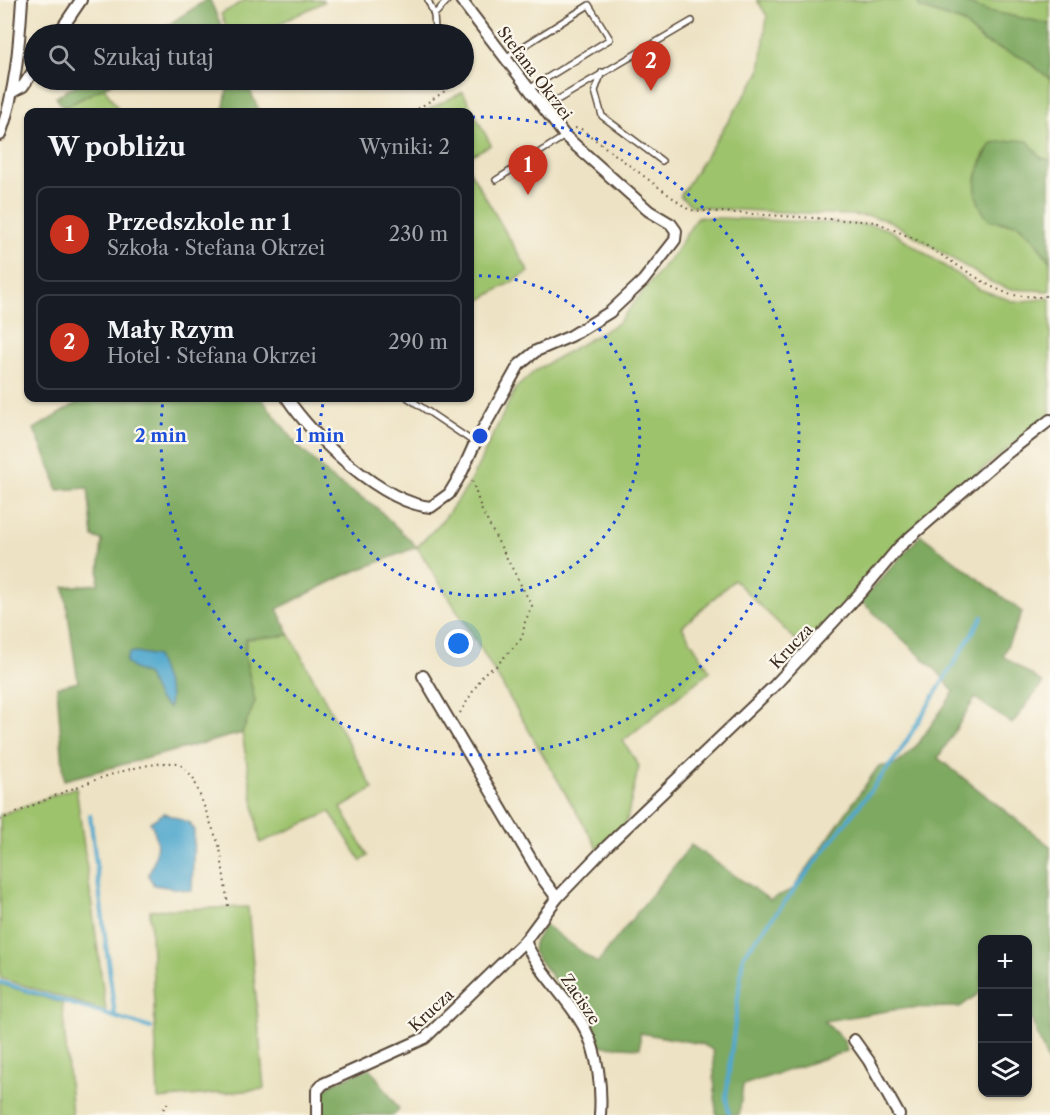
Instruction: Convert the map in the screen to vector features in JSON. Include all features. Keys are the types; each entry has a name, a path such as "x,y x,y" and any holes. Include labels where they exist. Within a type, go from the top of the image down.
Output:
{"street":[{"path":"0,135 4,110 12,92 19,55 22,0"},
{"path":"65,24 81,0"},
{"name":"Stefana Okrzei","path":"461,0 562,132 649,211 671,224 676,231 675,240 643,281 610,312 586,328 528,356 509,379 485,429 475,443"},
{"path":"12,92 24,85"},
{"path":"290,402 314,431 341,457 383,488 415,506 431,507 440,503 449,494 475,443"},
{"name":"Krucza","path":"317,1115 317,1091 323,1084 425,1038 525,941 557,898 652,802 775,685 863,590 900,546 1001,458 1050,420"},
{"path":"423,676 557,898"},
{"name":"Zacisze","path":"525,941 533,957 587,1031 596,1064 600,1115"},
{"path":"854,1040 869,1061 899,1115"}],"lane":[{"path":"428,0 435,24"},
{"path":"434,15 448,0"},
{"path":"505,58 589,5 610,39 529,89"},
{"path":"538,102 559,99 692,21"},
{"path":"602,72 595,91 602,116 662,161"},
{"path":"496,180 562,132"},
{"path":"414,402 475,443"}],"path":[{"path":"419,108 445,90"},
{"path":"562,132 581,129 689,210 876,222 919,241 990,286 1011,295 1040,297 1050,295"},
{"path":"451,725 484,673 496,666 522,638 525,621 532,606 482,511 466,463"},
{"path":"0,820 82,785 160,762 179,763 193,777 220,848 228,906"},
{"path":"162,1115 164,1107 170,1101"}],"green space":[{"path":"206,0 210,0 221,24 169,24"},
{"path":"245,0 323,0 324,2 279,24 225,24 221,14"},
{"path":"757,0 917,0 920,8 962,22 984,42 1025,59 1050,79 1050,160 992,143 984,154 976,178 999,223 1017,224 1034,239 1050,262 1050,291 1009,289 991,282 890,221 869,216 692,206 680,196 760,72 767,16"},
{"path":"917,0 958,0 988,11 1050,24 1050,79 1025,59 984,42 962,22 920,8"},
{"path":"958,0 1050,0 1050,24 988,11"},
{"path":"68,90 98,90 63,108 56,97"},
{"path":"98,90 106,90 117,108 63,108"},
{"path":"227,90 250,90 258,108 224,108"},
{"path":"463,92 471,108 431,108"},
{"path":"474,113 491,145 474,154"},
{"path":"1028,141 1041,158 1050,160 1050,262 1034,239 1018,224 989,220 978,201 976,182 978,173 992,143"},
{"path":"474,178 529,272 474,304"},
{"path":"697,217 873,225 890,230 979,289 1015,302 1050,298 1050,414 950,496 805,649 734,580 682,627 710,671 623,741 639,766 626,823 598,849 480,647 417,547 444,519 468,486 516,388 536,370 618,323 676,251"},
{"path":"78,402 264,402 299,447 335,481 375,506 417,547 343,576 277,609 290,635 246,639 245,656 255,702 242,733 64,780 57,687 78,682 64,587 98,584 102,540 93,537 88,488 57,490 54,476 34,429"},
{"path":"921,535 1022,612 1003,656 1043,683 1012,724 975,698 938,758 1050,846 1050,1068 1032,1021 1032,935 978,935 978,994 960,1007 906,1008 824,1021 845,1042 847,1051 743,1085 739,1115 716,1115 713,1050 702,1044 640,1033 640,1048 599,1046 591,1028 533,952 534,943 545,925 597,963 691,845 770,900 793,889 878,767 897,764 918,744 954,692 938,672 861,601"},
{"path":"290,635 373,789 341,808 368,856 361,861 330,812 260,843 242,733 255,702 245,656 246,639"},
{"path":"76,787 106,1011 0,978 0,815"},
{"path":"248,907 264,1089 158,1099 150,910"},
{"path":"0,984 62,1003 72,1115 0,1115"},
{"path":"370,1068 399,1109 394,1115 321,1115 321,1094 331,1084"}],"water":[{"path":"129,653 156,656 170,695 169,708 158,699 147,675 132,668 126,662"},
{"path":"164,813 190,823 194,831 192,891 154,885 148,875 154,862 157,842 150,822"}],"waterway":[{"path":"729,1115 726,1097 743,956 898,755 982,617"},
{"path":"90,815 115,1017"},
{"path":"0,982 151,1028"}],"place":[{"name":"Mały Rzym","path":"651,91"},
{"name":"Przedszkole nr 1","path":"528,195"}]}
